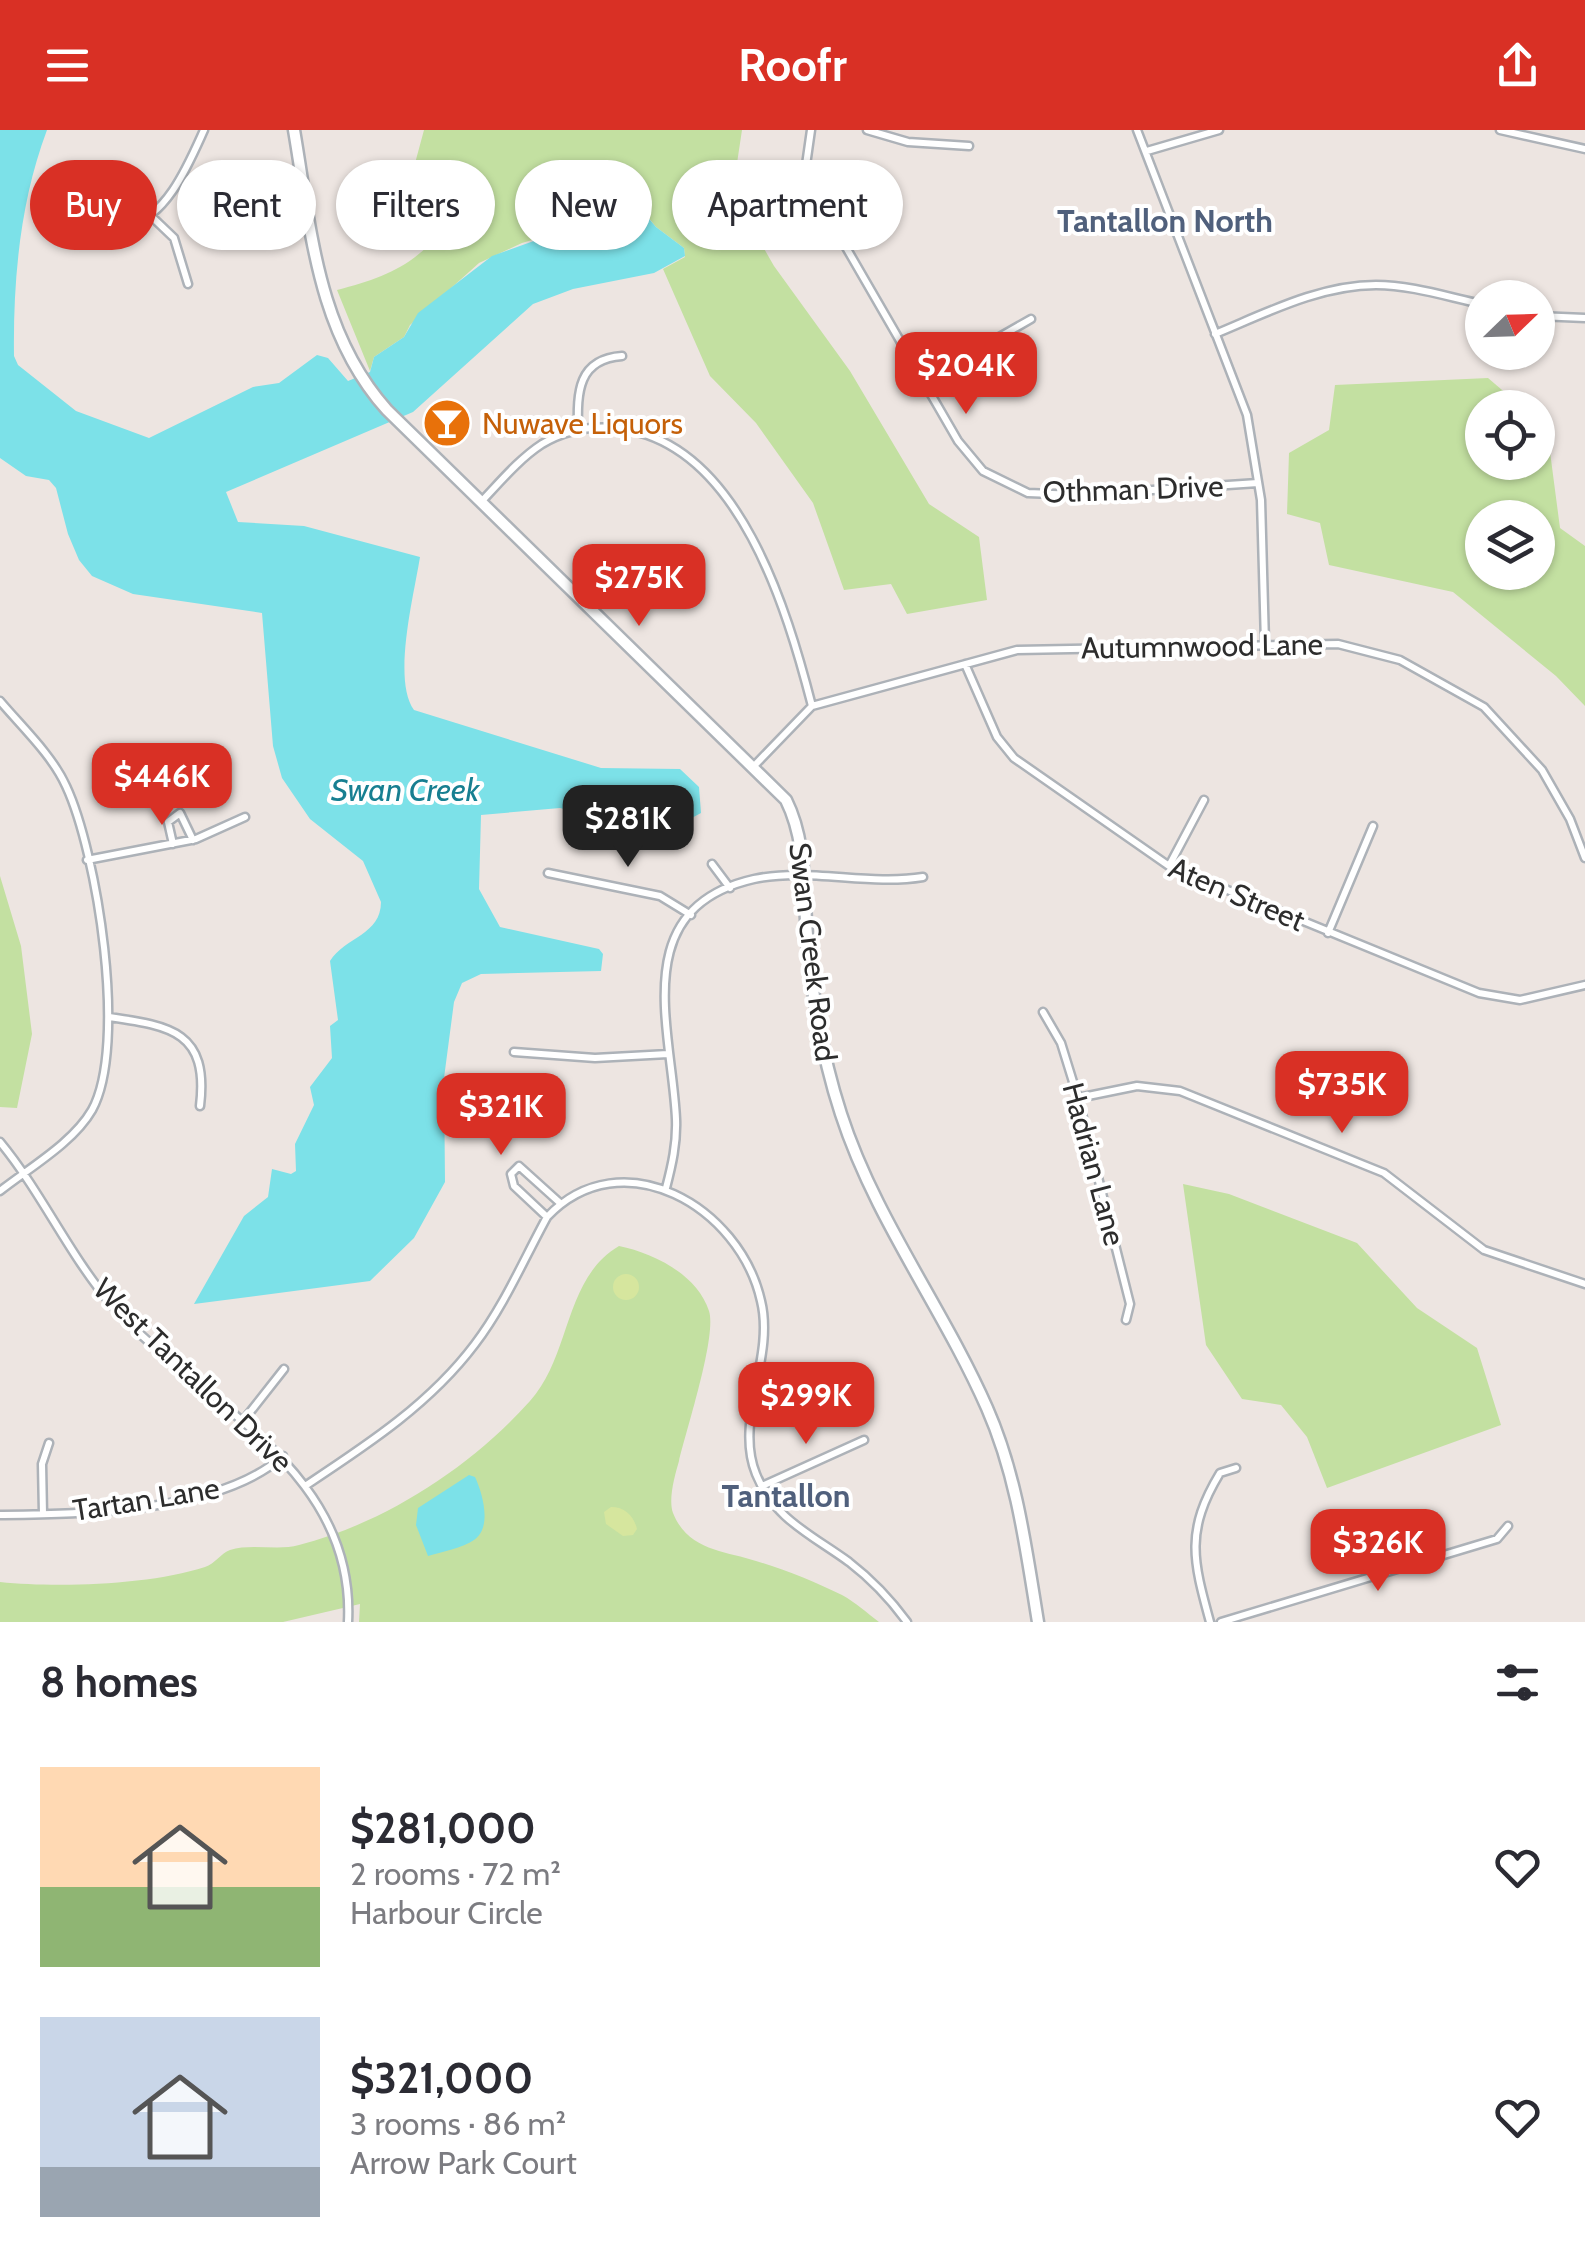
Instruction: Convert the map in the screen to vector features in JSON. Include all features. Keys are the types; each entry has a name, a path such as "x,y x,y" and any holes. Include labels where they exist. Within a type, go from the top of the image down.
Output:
{"street":[{"path":"157,208 180,176 204,130"},
{"name":"Swan Creek Road","path":"294,130 322,287 347,355 374,395 754,766 792,811 803,877 814,1004 841,1115 874,1195 976,1383 1001,1443 1018,1508 1038,1622"},
{"name":"Othman Drive","path":"812,130 806,165 814,192 972,461 1021,491 1078,495 1258,483"},
{"path":"868,130 908,142 969,146"},
{"path":"1137,130 1248,415 1258,483 1265,643"},
{"path":"1147,151 1220,130"},
{"path":"1500,130 1585,149"},
{"path":"157,222 174,238 188,284"},
{"path":"1215,334 1306,297 1356,285 1396,286 1465,300"},
{"path":"1555,317 1585,318"},
{"path":"924,380 1031,318"},
{"path":"578,429 578,392 587,369 600,360 622,356"},
{"path":"480,502 542,444 578,429 611,427 661,440 691,458 719,486 777,596 812,706 754,766"},
{"name":"Autumnwood Lane","path":"812,706 1026,649 1326,643 1370,650 1456,688 1484,708 1530,753 1565,809 1585,858"},
{"name":"Aten Street","path":"965,664 997,737 1017,760 1169,866 1495,997 1535,998 1585,985"},
{"path":"0,701 66,784 87,860 108,976 109,1017 100,1090 90,1114 0,1191"},
{"path":"1169,866 1204,800"},
{"path":"173,844 168,822 180,812 192,840"},
{"path":"87,860 192,840 245,817"},
{"path":"1328,933 1373,826"},
{"path":"712,864 730,888"},
{"path":"548,874 660,896 691,914"},
{"path":"666,1188 676,1119 662,975 670,950 691,914 730,888 759,878 922,877"},
{"name":"Hadrian Lane","path":"1044,1012 1062,1044 1078,1098 1130,1304 1126,1320"},
{"path":"109,1017 158,1023 181,1034 199,1066 200,1106"},
{"path":"514,1052 596,1058 668,1054"},
{"path":"1078,1098 1136,1086 1180,1091 1384,1173 1484,1250 1585,1284"},
{"name":"West Tantallon Drive","path":"0,1142 112,1305 283,1456 305,1486 325,1517 343,1565 348,1622"},
{"path":"547,1217 514,1186 512,1174 519,1166 560,1203"},
{"path":"305,1486 397,1422 442,1384 487,1327 547,1217 560,1203 612,1182 638,1181 666,1188 730,1238 758,1288 766,1340 750,1444 762,1486 784,1518 862,1572 907,1622"},
{"path":"243,1420 284,1370"},
{"path":"762,1486 864,1440"},
{"path":"43,1514 42,1464 49,1442"},
{"name":"Tartan Lane","path":"0,1515 134,1507 214,1491 258,1475 283,1456"},
{"path":"1210,1622 1192,1555 1201,1506 1220,1473 1236,1468"},
{"path":"1221,1622 1498,1539 1508,1526"}],"green space":[{"path":"424,130 742,130 737,160 672,160 672,239 652,222 652,160 515,160 515,246 479,263 410,325 404,337 374,357 370,371 337,290 395,270 423,250 495,250 495,160 416,160"},
{"path":"684,250 765,250 850,371 929,504 979,537 987,600 907,614 891,584 844,590 813,503 756,423 710,376 663,269 685,257"},
{"path":"1488,378 1502,390 1465,390 1465,480 1554,480 1560,528 1585,546 1585,706 1556,676 1453,592 1329,565 1320,523 1287,514 1289,453 1329,430 1335,385"},
{"path":"0,876 21,946 32,1034 17,1108 0,1107"},
{"path":"1183,1184 1229,1194 1357,1243 1417,1308 1477,1348 1501,1425 1327,1488 1307,1437 1281,1405 1242,1399 1206,1345"},
{"path":"619,1246 672,1267 695,1286 709,1311 705,1362 672,1494 673,1513 680,1526 709,1547 777,1568 842,1595 879,1622 359,1622 360,1604 283,1622 0,1622 0,1582 104,1584 183,1573 209,1566 230,1550 291,1547 331,1535 425,1490 481,1448 530,1401 553,1362 588,1277"},
{"path":"626,1274 635,1278 639,1287 635,1296 626,1300 617,1296 613,1287 617,1278"},
{"path":"611,1507 631,1516 637,1529 633,1535 623,1536 606,1524 604,1512"}],"water":[{"name":"Swan Creek","path":"0,130 47,130 37,160 30,160 30,185 20,241 14,327 14,356 18,365 76,411 149,438 253,387 279,383 317,355 328,358 348,381 370,372 374,357 404,337 418,313 492,256 515,248 652,250 652,222 672,239 672,250 684,250 685,256 654,273 573,289 533,304 413,412 226,492 238,522 304,526 420,557 405,658 405,679 414,710 601,768 680,769 699,787 701,813 662,834 560,808 481,815 479,889 500,927 599,949 603,954 601,971 481,974 462,983 454,1002 444,1078 445,1182 414,1238 370,1281 194,1304 244,1216 268,1197 272,1169 291,1174 296,1171 295,1144 314,1105 310,1087 332,1058 330,1026 338,1020 330,961 369,929 381,902 363,861 310,819 282,778 273,746 262,613 133,594 92,576 79,560 68,534 56,488 49,480 26,476 0,458"},
{"path":"469,1475 475,1477 483,1500 485,1518 480,1534 464,1545 428,1556 416,1525 418,1508"}],"place":[{"name":"Nuwave Liquors","path":"447,423"}],"district":[{"name":"Tantallon North","path":"1165,220"},
{"name":"Tantallon","path":"786,1495"}]}
